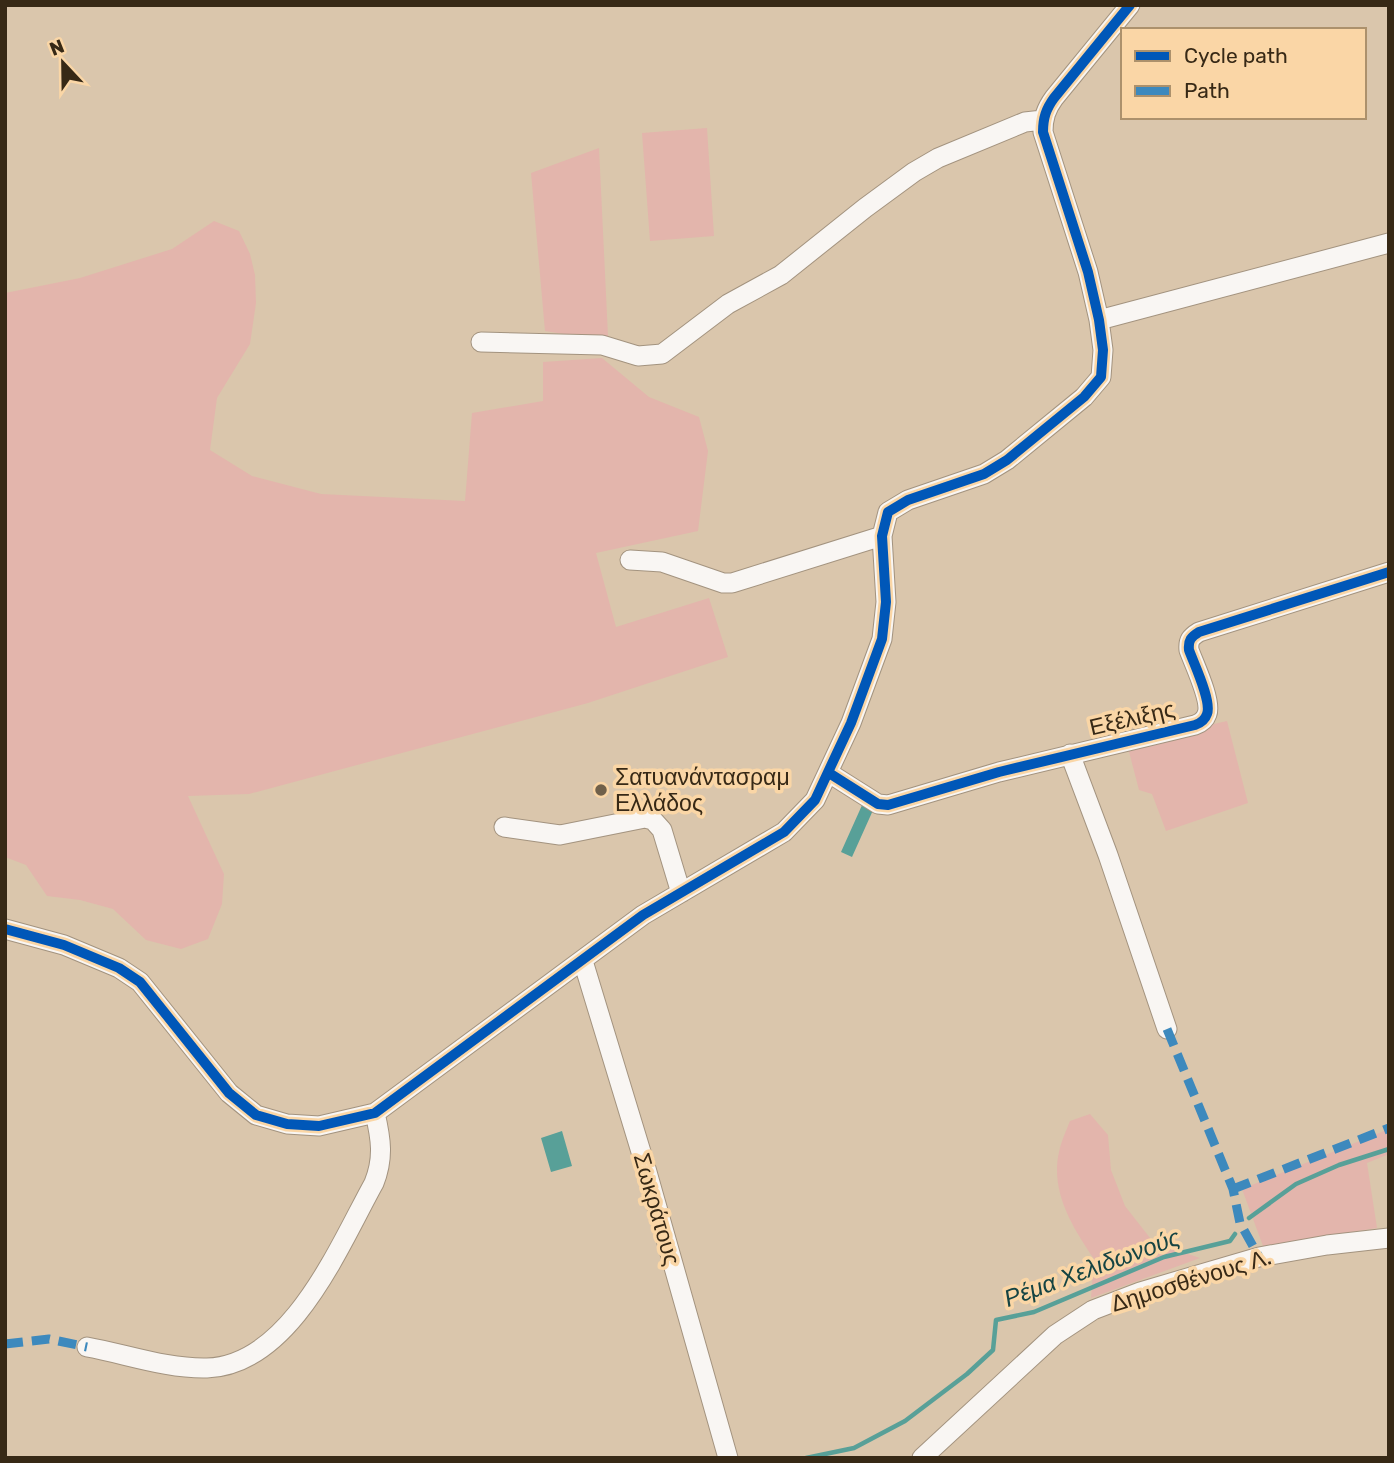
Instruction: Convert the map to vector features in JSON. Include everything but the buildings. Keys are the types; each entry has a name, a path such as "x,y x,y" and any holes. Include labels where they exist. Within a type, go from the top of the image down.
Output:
{"street":[{"path":"5,929 64,945 119,968 140,982 229,1093 256,1115 287,1124 319,1126 375,1114 643,915 784,832 815,800 829,773 882,639 886,602 882,536 888,512 908,500 984,474 1007,460 1084,397 1101,377 1103,350 1099,320 1088,272 1043,132 1043,120 1054,98 1130,5"},
{"path":"481,342 602,345 638,356 662,354 728,304 781,275 914,172 939,158 1025,122 1043,120"},
{"path":"1099,320 1389,243"},
{"path":"630,559 662,562 723,583 732,583 882,536"},
{"name":"Εξέλιξης","path":"829,773 878,804 888,805 999,772 1195,726 1203,721 1208,713 1208,704 1189,650 1188,642 1192,636 1389,572"},
{"path":"1070,754 1108,855 1167,1029"},
{"path":"504,827 560,835 645,818 653,820 662,830 681,892"},
{"name":"Σωκράτους","path":"583,961 645,1164 728,1458"},
{"path":"87,1347 158,1362 205,1368 228,1366 248,1358 269,1344 289,1324 309,1297 374,1183 381,1165 382,1150 375,1114"},
{"name":"Δημοσθένους Λ.","path":"922,1458 1055,1335 1093,1310 1140,1292 1259,1257 1389,1238"}],"shaded area":[{"path":"707,128 714,236 650,241 642,133"},
{"path":"599,148 608,336 545,331 531,173"},
{"path":"214,221 239,231 250,254 255,275 256,303 250,344 217,398 210,450 252,476 321,494 465,501 472,413 543,401 543,362 602,358 649,397 699,417 708,451 698,531 596,553 616,627 709,598 728,657 588,703 249,794 188,796 224,874 222,904 208,939 181,949 146,940 113,909 80,900 47,896 26,865 5,857 5,293 80,278 172,249"},
{"path":"1227,721 1248,803 1166,831 1152,794 1139,790 1127,744"},
{"path":"1090,1114 1108,1135 1111,1170 1125,1206 1154,1243 1200,1258 1091,1298 1094,1259 1065,1209 1057,1167 1060,1148 1070,1121"},
{"path":"1389,1129 1389,1154 1367,1163 1377,1228 1263,1246 1242,1189"}],"water":[{"path":"863,803 874,808 852,857 841,852"},
{"path":"562,1131 572,1166 551,1172 541,1138"}],"waterway":[{"name":"Ρέμα Χελιδωνούς","path":"1249,1218 1296,1184 1339,1165 1389,1149"},
{"name":"Ρέμα Χελιδωνούς","path":"806,1458 854,1448 905,1421 967,1374 993,1350 996,1320 1034,1312 1164,1257 1230,1241 1235,1234"}],"marked path":[{"path":"1167,1029 1233,1189 1240,1223 1259,1257"},
{"path":"1233,1189 1389,1128"},
{"path":"5,1344 49,1339 87,1347"}],"cycle path":[{"path":"5,929 64,945 119,968 140,982 229,1093 256,1115 287,1124 319,1126 375,1113 643,915 784,832 815,800 851,723 882,639 886,602 882,536 888,512 908,500 984,474 1007,460 1084,397 1101,377 1103,350 1088,272 1043,127 1054,98 1130,5"},
{"path":"829,773 878,804 888,805 999,772 1195,725 1204,720 1208,708 1205,692 1189,650 1190,641 1199,632 1389,572"}],"place":[{"name":"Σατυανάντασραμ Ελλάδος","path":"601,790"}]}
